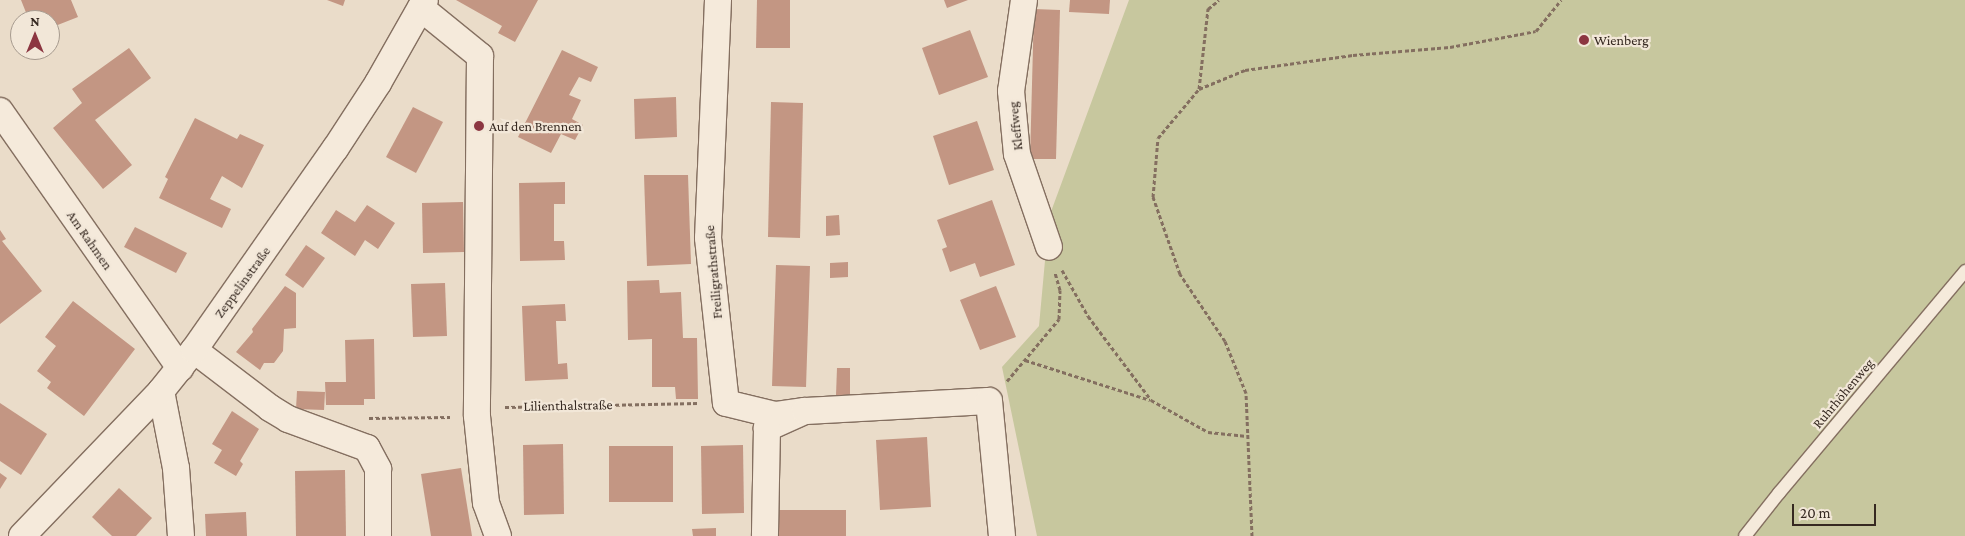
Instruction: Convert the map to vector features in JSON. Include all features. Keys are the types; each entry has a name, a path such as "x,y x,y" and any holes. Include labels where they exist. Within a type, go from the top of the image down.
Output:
{"street":[{"name":"Freiligrathstraße","path":"718,0 708,238 726,403"},
{"name":"Kleffweg","path":"1024,0 1011,91 1017,154 1049,247"},
{"path":"423,4 480,56 477,416 486,504 498,536"},
{"name":"Zeppelinstraße","path":"22,536 161,391 187,359 303,198 378,83 423,4"},
{"name":"Am Rahmen","path":"0,111 187,359"},
{"path":"187,359 288,419 367,448 378,469 378,536"},
{"path":"161,391 176,468 181,536"},
{"path":"726,403 775,415 989,401 1002,536"},
{"path":"765,536 767,428 805,412"}],"lane":[{"name":"Ruhrhöhenweg","path":"1745,536 1965,271"}],"path":[{"path":"1199,89 1208,9 1219,0"},
{"path":"1252,536 1246,393 1225,341 1180,274 1153,197 1158,138 1199,89 1245,70 1353,55 1450,47 1536,31 1561,0"},
{"path":"989,401 1059,319 1060,290 1049,247"},
{"path":"1049,247 1088,316 1151,400"},
{"path":"1025,360 1151,400 1208,432 1247,436"},
{"name":"Lilienthalstraße","path":"411,418 477,416 508,406 726,403"}],"green space":[{"path":"1129,0 1965,0 1965,536 1037,536 1002,367 1039,326 1049,217"}],"building":[{"path":"21,0 71,0 78,17 60,24 60,10 25,10"},
{"path":"327,0 345,0 343,6"},
{"path":"456,0 538,0 515,42 498,33 502,26"},
{"path":"757,0 790,0 790,48 756,48"},
{"path":"944,0 968,0 947,8"},
{"path":"1070,0 1110,0 1109,14 1069,12"},
{"path":"1034,9 1060,10 1056,159 1030,159"},
{"path":"970,30 988,77 939,95 922,48"},
{"path":"129,48 151,78 95,120 132,165 103,189 53,128 82,103 72,89"},
{"path":"562,50 598,67 591,82 579,77 569,95 581,100 572,119 583,125 575,140 561,134 551,153 518,137"},
{"path":"676,97 677,137 635,139 634,99"},
{"path":"771,102 803,103 800,238 768,237"},
{"path":"413,107 443,122 416,173 386,157"},
{"path":"195,118 237,139 240,134 264,145 242,188 222,176 210,199 231,209 222,228 159,198 168,179 165,177"},
{"path":"977,121 994,170 949,185 933,136"},
{"path":"644,175 688,175 691,264 647,266"},
{"path":"565,182 565,204 554,204 554,241 564,241 565,260 520,261 519,183"},
{"path":"992,200 1015,265 980,277 975,263 950,272 942,249 947,247 937,220"},
{"path":"463,202 464,252 423,253 422,203"},
{"path":"367,205 395,223 378,249 365,240 355,256 321,233 336,210 355,222"},
{"path":"839,215 840,235 826,236 826,216"},
{"path":"135,227 187,253 176,273 124,247"},
{"path":"0,230 6,239 2,241 42,291 0,324"},
{"path":"306,245 325,258 303,288 285,275"},
{"path":"848,262 848,277 830,278 830,263"},
{"path":"776,265 810,266 806,387 772,386"},
{"path":"659,280 660,293 681,292 683,338 697,338 698,399 676,399 675,387 652,387 652,339 628,340 627,281"},
{"path":"445,283 447,336 413,337 411,284"},
{"path":"285,286 296,293 296,328 284,329 283,351 274,363 264,363 260,370 236,352 253,332 252,329"},
{"path":"996,286 1016,337 980,350 960,300"},
{"path":"73,301 135,349 84,416 47,388 51,382 37,371 56,346 45,337"},
{"path":"565,304 566,321 556,321 558,364 567,363 568,379 525,381 522,306"},
{"path":"374,339 375,399 364,399 364,405 326,405 325,382 346,382 345,340"},
{"path":"837,368 850,368 850,396 836,395"},
{"path":"297,391 325,392 324,410 296,409"},
{"path":"0,403 47,434 21,475 0,461"},
{"path":"232,411 259,429 240,461 243,464 236,476 214,463 222,450 212,444"},
{"path":"927,437 931,507 880,510 876,440"},
{"path":"563,444 564,514 524,515 523,445"},
{"path":"743,445 744,513 702,514 701,446"},
{"path":"609,446 673,446 673,502 609,502"},
{"path":"461,468 472,536 431,536 421,474"},
{"path":"345,470 346,536 296,536 295,471"},
{"path":"0,473 7,478 0,489"},
{"path":"119,488 152,518 136,536 112,536 92,517"},
{"path":"779,510 846,510 846,536 779,536"},
{"path":"246,512 247,536 206,536 205,514"},
{"path":"716,528 716,536 693,536 692,529"}],"place":[{"name":"Wienberg","path":"1584,40"},
{"name":"Auf den Brennen","path":"479,126"}]}
